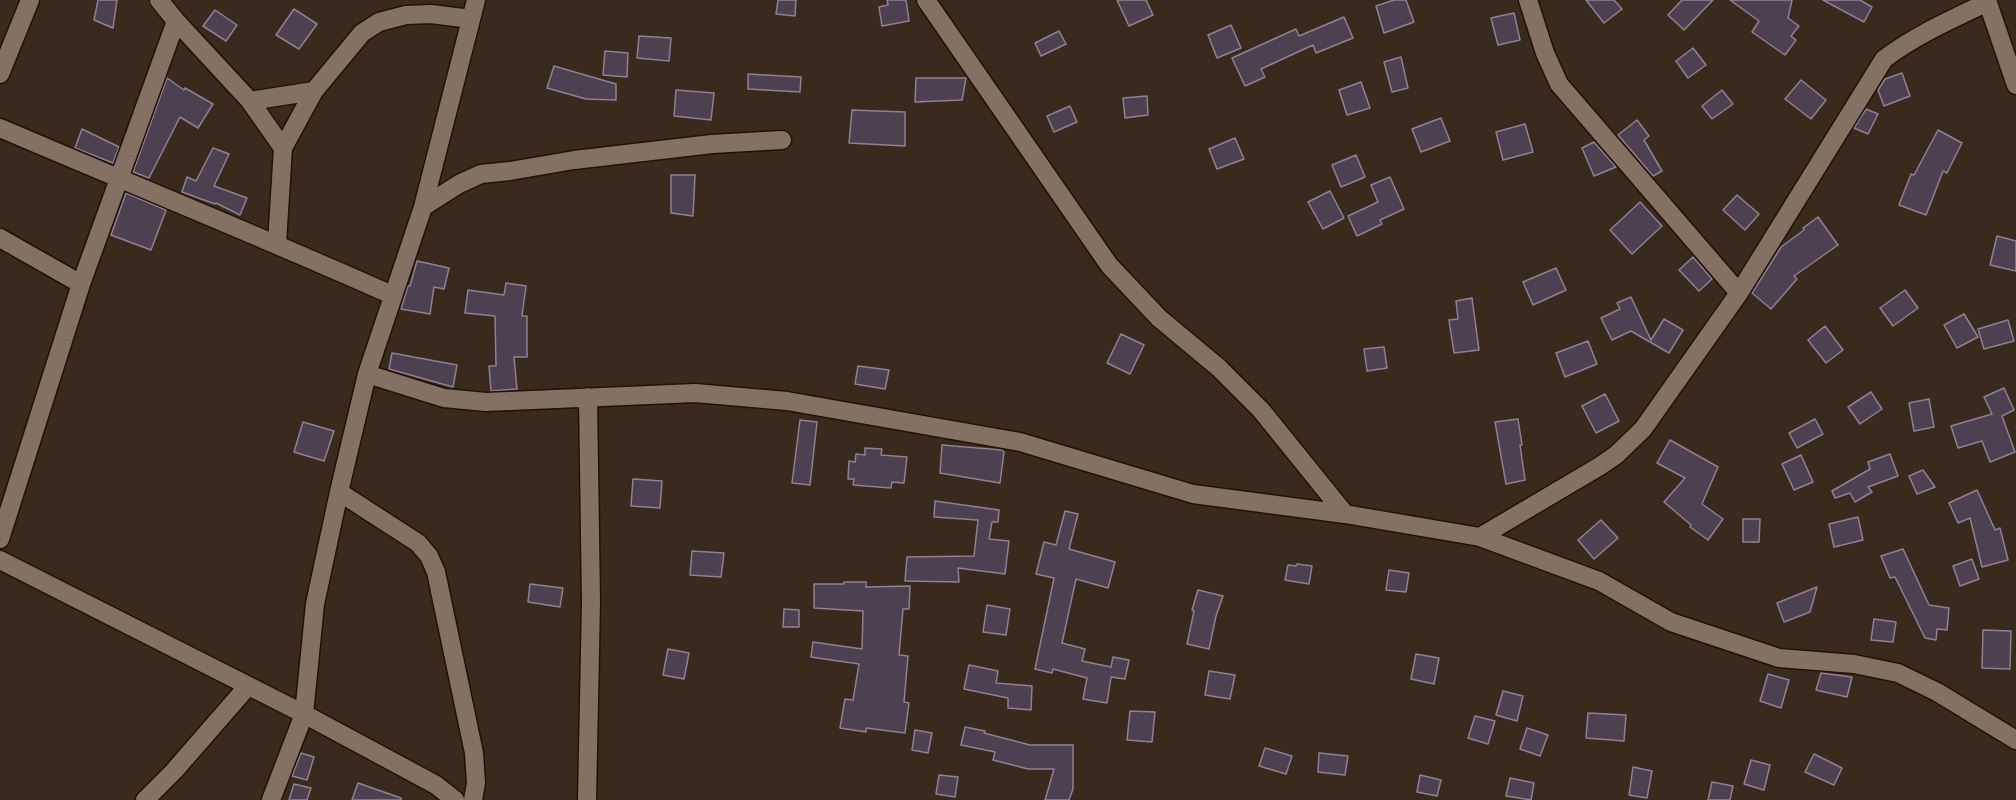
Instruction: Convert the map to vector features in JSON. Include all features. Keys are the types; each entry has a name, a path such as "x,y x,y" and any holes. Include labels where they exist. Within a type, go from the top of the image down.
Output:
{"street":[{"path":"0,74 30,0"},
{"path":"159,0 250,102 283,148"},
{"path":"271,800 304,714 315,604 367,374 423,207 476,0"},
{"path":"926,0 1109,265 1159,318 1219,368 1261,410 1345,514"},
{"path":"1528,0 1545,53 1560,84 1739,293"},
{"path":"1480,537 1616,455 1643,429 1739,293 1884,59 1902,45 1987,1 2016,85"},
{"path":"277,243 283,148 314,90 362,33 379,22 406,15 431,14 471,19"},
{"path":"0,539 81,284 176,21"},
{"path":"250,102 314,90"},
{"path":"0,128 120,180 277,243 392,294"},
{"path":"423,207 459,184 481,174 574,160 712,144 782,140"},
{"path":"0,238 81,284"},
{"path":"367,374 444,398 486,402 695,393 787,400 1020,442 1193,494 1345,514 1480,537 1599,581 1671,622 1779,658 1854,664 1898,673 1937,692 2016,740"},
{"path":"587,800 591,602 588,397"},
{"path":"339,492 418,543 429,556 436,572 474,753 476,783 473,800"},
{"path":"0,560 304,714 436,785 455,800"},
{"path":"145,800 174,771 248,686"}],"building":[{"path":"98,0 117,0 113,28 94,20"},
{"path":"778,0 796,0 795,16 776,14"},
{"path":"887,0 906,0 909,21 882,26 879,7 888,5"},
{"path":"1117,0 1146,0 1153,15 1129,26"},
{"path":"1394,0 1406,0 1414,22 1384,33 1376,6"},
{"path":"1586,0 1614,0 1622,9 1604,23"},
{"path":"1682,0 1713,0 1684,30 1668,15"},
{"path":"1730,0 1792,0 1788,18 1799,26 1791,36 1796,40 1785,55 1752,32 1759,21"},
{"path":"1823,0 1860,0 1872,7 1864,22"},
{"path":"294,9 317,24 299,49 276,35"},
{"path":"215,10 237,25 226,41 203,26"},
{"path":"1514,13 1520,40 1498,45 1491,18"},
{"path":"1344,17 1353,38 1316,53 1313,45 1261,69 1265,77 1245,86 1232,58 1296,29 1299,36"},
{"path":"1231,25 1241,48 1217,58 1208,35"},
{"path":"1059,31 1066,44 1041,56 1035,43"},
{"path":"639,36 671,38 669,61 637,58"},
{"path":"1693,48 1706,65 1688,78 1676,61"},
{"path":"605,51 628,53 627,77 603,75"},
{"path":"1401,57 1408,88 1392,92 1384,62"},
{"path":"554,66 616,84 616,100 586,99 547,88"},
{"path":"1902,73 1910,96 1884,106 1878,90 1885,79"},
{"path":"748,74 801,77 800,92 748,89"},
{"path":"167,78 184,90 185,88 213,104 198,128 180,117 149,178 133,172"},
{"path":"916,78 966,78 962,100 915,102"},
{"path":"1801,80 1826,100 1811,119 1785,99"},
{"path":"1361,82 1370,108 1347,115 1339,90"},
{"path":"676,90 714,93 711,120 674,116"},
{"path":"1722,90 1733,104 1712,119 1702,106"},
{"path":"1147,96 1148,115 1125,118 1123,98"},
{"path":"1070,106 1077,122 1054,132 1047,116"},
{"path":"1866,109 1878,114 1868,134 1854,128"},
{"path":"852,110 905,112 905,146 849,143"},
{"path":"1441,118 1450,141 1421,152 1412,129"},
{"path":"1637,120 1649,136 1644,140 1662,171 1653,176 1618,135"},
{"path":"1525,124 1533,152 1503,160 1496,132"},
{"path":"82,129 119,147 113,163 75,148"},
{"path":"1938,130 1962,143 1947,173 1943,171 1926,215 1899,205 1911,174 1914,175"},
{"path":"1235,138 1244,159 1217,169 1209,149"},
{"path":"1594,142 1616,167 1594,176 1582,148"},
{"path":"213,148 229,154 214,186 247,198 240,215 216,203 182,192 187,177 196,181"},
{"path":"1356,155 1365,177 1341,187 1332,165"},
{"path":"671,175 695,175 693,216 671,213"},
{"path":"1390,177 1404,209 1380,220 1382,224 1357,236 1348,216 1378,202 1371,185"},
{"path":"1330,191 1344,218 1323,229 1308,202"},
{"path":"126,193 166,210 151,250 111,235"},
{"path":"1737,195 1759,214 1745,230 1723,210"},
{"path":"1640,202 1662,226 1632,254 1610,230"},
{"path":"1818,217 1838,245 1794,276 1797,279 1771,309 1752,293 1781,247"},
{"path":"1997,236 2016,241 2016,271 1990,265"},
{"path":"1693,257 1712,279 1699,291 1679,270"},
{"path":"417,261 449,268 444,289 434,287 430,314 401,309"},
{"path":"1556,268 1566,290 1533,305 1523,282"},
{"path":"506,283 526,286 522,316 527,316 527,357 514,357 517,389 491,391 489,366 496,366 495,316 465,313 468,290 504,295"},
{"path":"1905,290 1918,308 1893,326 1880,308"},
{"path":"1631,297 1651,340 1664,319 1683,330 1669,353 1631,331 1612,340 1601,318 1620,309 1617,303"},
{"path":"1472,298 1479,350 1454,353 1449,320 1458,319 1456,301"},
{"path":"1964,314 1978,337 1957,348 1944,325"},
{"path":"2008,320 2014,341 1984,349 1978,329"},
{"path":"1825,326 1843,350 1826,363 1808,340"},
{"path":"1121,334 1144,345 1130,374 1107,363"},
{"path":"1588,341 1597,364 1565,377 1556,353"},
{"path":"1384,347 1387,368 1367,371 1364,349"},
{"path":"392,353 457,365 453,387 389,369"},
{"path":"858,366 889,370 885,389 855,384"},
{"path":"2004,388 2014,410 2002,416 2015,452 1990,462 1982,441 1958,448 1951,426 1992,414 1984,397"},
{"path":"1871,392 1882,409 1860,424 1848,407"},
{"path":"1605,394 1619,421 1596,433 1582,406"},
{"path":"1929,399 1934,427 1914,431 1909,403"},
{"path":"1518,419 1525,480 1506,484 1495,422"},
{"path":"1815,419 1823,434 1797,448 1789,433"},
{"path":"800,420 817,422 810,485 792,483"},
{"path":"303,422 334,431 324,461 294,452"},
{"path":"1670,440 1718,467 1702,504 1723,519 1708,540 1690,527 1691,525 1664,502 1685,478 1657,463"},
{"path":"942,445 1002,450 1004,452 1000,483 940,473"},
{"path":"865,448 882,449 881,455 907,457 904,483 892,482 891,488 853,485 854,479 848,479 849,461 855,462 856,454 865,455"},
{"path":"1890,454 1898,476 1868,487 1872,492 1855,502 1850,493 1835,498 1832,491 1870,469 1868,462"},
{"path":"1801,455 1813,482 1794,490 1782,464"},
{"path":"1923,470 1935,487 1917,494 1909,476"},
{"path":"633,479 662,481 660,508 631,506"},
{"path":"1977,490 1995,530 2000,528 2008,560 1982,567 1970,518 1958,523 1949,503"},
{"path":"935,501 999,510 998,522 992,522 989,539 1009,541 1005,574 958,568 959,582 905,581 907,557 974,556 978,520 934,517"},
{"path":"1065,511 1078,514 1069,549 1115,562 1108,588 1076,579 1062,643 1085,649 1082,661 1111,667 1113,657 1129,660 1125,679 1111,677 1107,703 1083,699 1087,678 1053,669 1052,673 1035,669 1054,578 1036,574 1044,542 1056,545"},
{"path":"1858,517 1863,540 1834,547 1829,524"},
{"path":"1743,519 1760,519 1759,542 1743,542"},
{"path":"1601,520 1618,538 1594,559 1578,540"},
{"path":"1903,549 1929,605 1949,608 1947,630 1937,629 1936,640 1925,638 1895,577 1890,578 1881,556"},
{"path":"692,551 724,553 721,577 690,575"},
{"path":"1972,559 1979,579 1960,586 1953,566"},
{"path":"1297,564 1312,566 1309,584 1285,580 1288,565 1296,566"},
{"path":"1389,570 1409,573 1406,592 1386,590"},
{"path":"844,582 866,582 866,587 910,586 909,609 903,609 899,655 908,656 904,702 909,703 905,733 866,728 866,732 840,728 845,699 853,700 859,664 811,657 813,642 862,649 863,611 814,608 814,584 844,584"},
{"path":"530,584 563,588 560,607 528,602"},
{"path":"1817,587 1810,612 1784,622 1777,603"},
{"path":"1198,590 1223,596 1209,649 1187,644 1194,611 1192,610"},
{"path":"987,605 1010,609 1006,635 983,632"},
{"path":"784,609 799,610 799,627 783,627"},
{"path":"1874,619 1896,622 1893,642 1871,640"},
{"path":"1983,630 2011,631 2010,669 1982,668"},
{"path":"668,649 689,653 684,679 663,675"},
{"path":"1416,654 1439,658 1434,684 1411,679"},
{"path":"969,665 998,671 996,683 1032,686 1031,710 1008,708 1008,698 964,689"},
{"path":"1209,671 1235,675 1230,699 1205,695"},
{"path":"1821,673 1852,677 1847,697 1816,690"},
{"path":"1768,674 1789,680 1781,708 1760,701"},
{"path":"1503,691 1523,696 1517,721 1496,715"},
{"path":"1130,711 1155,712 1152,742 1127,740"},
{"path":"1588,713 1626,715 1624,741 1586,738"},
{"path":"1475,716 1495,721 1488,744 1468,738"},
{"path":"965,727 1030,745 1073,745 1073,789 1069,800 1045,800 1054,769 1028,769 993,760 995,752 961,745"},
{"path":"1527,728 1548,735 1540,756 1520,749"},
{"path":"915,730 932,733 928,753 912,750"},
{"path":"1265,748 1292,756 1286,774 1259,766"},
{"path":"301,753 314,757 307,780 292,776"},
{"path":"1319,753 1348,756 1345,775 1318,772"},
{"path":"1814,754 1842,768 1834,785 1805,772"},
{"path":"1751,760 1770,765 1764,790 1744,784"},
{"path":"1633,767 1652,771 1647,798 1629,795"},
{"path":"939,775 958,777 955,797 936,794"},
{"path":"1420,775 1441,780 1437,796 1417,792"},
{"path":"1510,778 1534,783 1531,800 1506,796"},
{"path":"1712,782 1733,786 1730,800 1708,800"},
{"path":"358,783 401,798 401,800 352,800"},
{"path":"294,784 311,788 307,800 289,800"}]}
